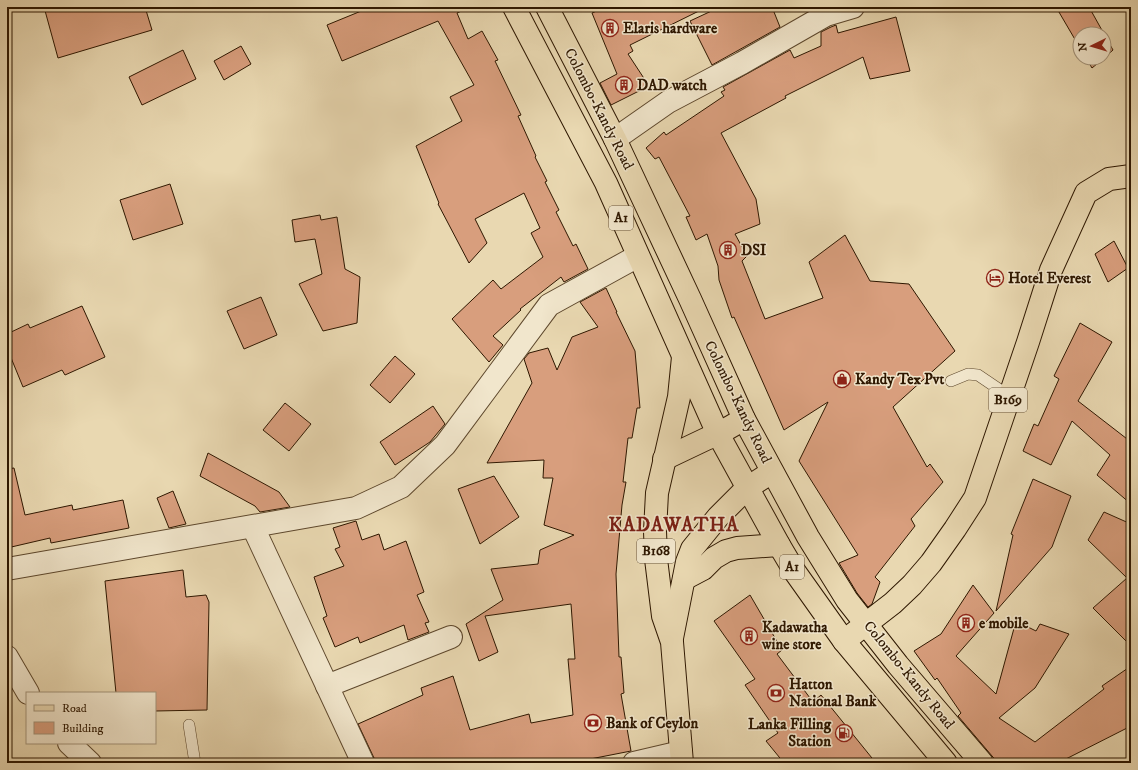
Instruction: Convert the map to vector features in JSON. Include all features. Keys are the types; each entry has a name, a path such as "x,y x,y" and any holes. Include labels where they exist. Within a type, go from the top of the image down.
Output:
{"main road":[{"name":"Colombo-Kandy Road","path":"514,7 606,183 718,434 746,488 795,572 844,641 946,763"},
{"name":"Colombo-Kandy Road","path":"547,7 615,139 744,419 808,537 847,600 898,665 982,763"},
{"name":"B169","path":"866,624 912,585 932,563 975,498 1051,270 1086,193 1109,179 1131,176"},
{"name":"B168","path":"681,757 672,642 664,616 656,559 655,531 657,493 679,397 683,357"},
{"path":"664,459 718,434 744,419"},
{"path":"746,488 772,472"},
{"name":"B168","path":"672,642 687,562 692,548 718,517 746,488"},
{"path":"684,579 703,569 714,558 726,551 737,548 779,545"},
{"path":"844,641 866,624"}],"street":[{"path":"615,139 668,102 742,63 826,15 853,7"},
{"path":"7,569 356,508 401,487 445,445 549,305 638,256"},
{"path":"253,527 363,763"},
{"path":"327,686 451,637"},
{"path":"7,658 27,692"},
{"path":"70,744 90,763"},
{"path":"634,763 681,757"}],"lane":[{"path":"951,382 968,374 978,375 1009,396"},
{"path":"189,725 195,763"}],"building":[{"path":"44,7 145,7 152,30 58,58"},
{"path":"371,7 471,7 457,13 468,39 482,31 498,60 495,61 521,115 518,116 547,181 545,182 559,210 556,212 573,246 576,244 588,269 564,282 561,277 520,309 521,310 493,336 503,345 489,362 452,319 493,280 501,289 543,257 531,233 540,228 524,193 475,219 487,243 469,263 438,204 439,203 416,146 462,121 450,97 474,85 438,21 342,61 327,25"},
{"path":"606,7 707,7 630,45 633,51 628,54 649,86 611,105 600,83 617,74 592,13"},
{"path":"720,7 772,7 780,27 712,65 690,21"},
{"path":"1056,7 1089,7 1100,26 1072,26 1072,34"},
{"path":"896,17 910,71 870,79 863,57 785,96 786,98 721,133 756,199 760,224 735,234 747,256 742,261 765,319 823,298 809,262 845,235 870,281 909,284 955,351 893,407 927,467 930,464 943,482 911,519 915,526 875,577 880,582 872,604 868,607 857,593 839,563 858,555 799,461 828,402 784,430 734,317 732,318 719,280 718,266 707,234 696,240 686,217 690,216 659,157 655,159 646,148 664,132 666,135 724,96 721,92 725,90 723,87 790,50 794,58 821,46 821,32 836,25 838,33"},
{"path":"241,46 251,64 224,80 214,61"},
{"path":"183,50 196,79 142,105 129,77"},
{"path":"170,184 183,224 133,240 120,200"},
{"path":"320,215 321,220 337,217 345,269 360,277 357,323 323,331 299,284 322,274 315,239 295,242 292,220"},
{"path":"1114,241 1128,268 1108,282 1095,254"},
{"path":"606,288 635,351 640,408 637,408 632,438 628,438 623,482 626,482 622,505 616,574 619,657 621,657 624,693 621,694 631,751 570,763 376,763 358,724 423,695 421,688 453,676 470,730 529,714 531,723 573,715 568,659 575,659 571,604 485,616 498,652 479,661 466,624 503,600 491,569 538,564 540,550 574,535 544,525 553,478 543,478 544,460 487,463 532,383 524,359 529,353 548,348 557,370 572,337 598,327 580,302"},
{"path":"261,297 277,335 244,349 227,311"},
{"path":"82,306 105,357 65,375 62,370 23,387 7,348 7,334 28,324 30,328"},
{"path":"1080,323 1112,342 1078,401 1131,442 1131,504 1097,475 1110,455 1072,421 1051,465 1023,451 1034,424 1038,426 1059,379 1054,376"},
{"path":"395,356 415,374 390,403 370,385"},
{"path":"285,403 311,424 289,451 263,430"},
{"path":"433,406 445,424 430,442 395,465 380,442"},
{"path":"208,453 279,492 290,507 260,512 255,506 200,476"},
{"path":"14,468 25,515 72,505 73,510 123,500 129,528 51,543 50,538 7,548 7,469"},
{"path":"494,476 519,517 480,544 458,489"},
{"path":"1033,479 1071,496 1052,547 996,611 1013,535 1011,534"},
{"path":"173,491 186,524 169,528 157,498"},
{"path":"1104,512 1131,524 1131,646 1093,608 1127,578 1088,540"},
{"path":"356,521 362,540 379,534 384,550 406,541 424,592 417,595 429,622 425,623 429,632 408,640 404,625 360,643 358,637 335,647 323,618 327,616 314,577 344,566 335,549 340,547 333,528"},
{"path":"183,570 186,597 206,595 209,602 207,710 156,711 156,692 116,692 105,581"},
{"path":"973,585 994,613 956,656 996,694 1016,621 1036,631 1040,624 1069,634 1035,688 999,718 1035,742 1104,689 1102,686 1131,666 1131,726 1058,763 998,763 958,716 961,713 937,678 935,680 914,651 941,634"},
{"path":"750,595 782,650 777,654 813,702 821,695 876,763 784,763 766,741 778,733 745,685 755,679 714,621"}],"place":[{"name":"Elaris hardware","path":"610,28"},
{"name":"DAD watch","path":"624,85"},
{"name":"DSI","path":"728,250"},
{"name":"Hotel Everest","path":"995,278"},
{"name":"Kandy Tex Pvt","path":"842,379"},
{"name":"e mobile","path":"966,623"},
{"name":"Kadawatha wine store","path":"749,636"},
{"name":"Hatton National Bank","path":"776,693"},
{"name":"Bank of Ceylon","path":"593,723"},
{"name":"Lanka Filling Station","path":"844,733"}],"district":[{"name":"KADAWATHA","path":"674,525"}]}
